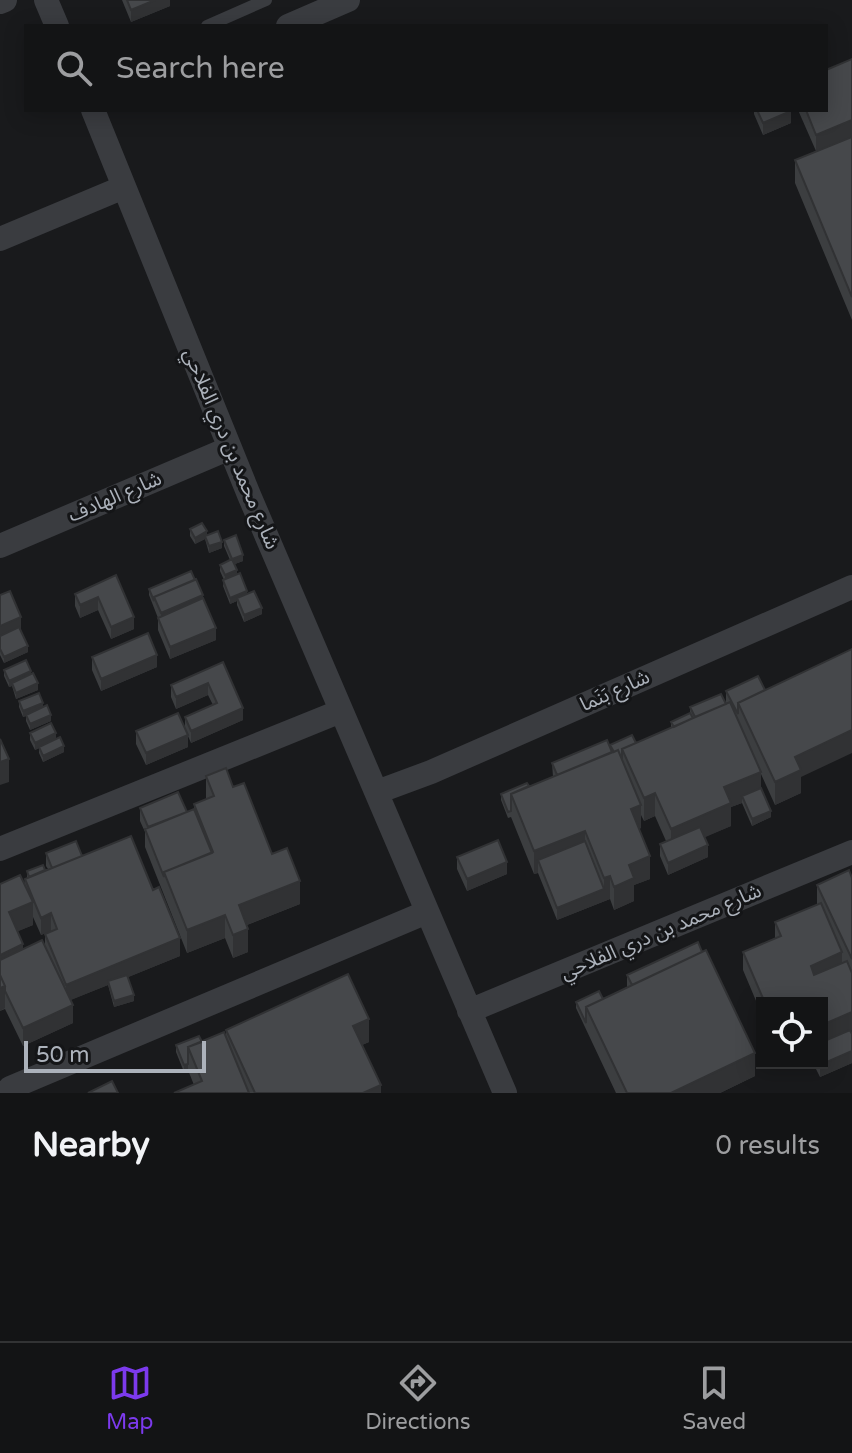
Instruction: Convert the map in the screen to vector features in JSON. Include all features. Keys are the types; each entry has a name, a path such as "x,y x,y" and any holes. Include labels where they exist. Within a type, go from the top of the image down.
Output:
{"street":[{"path":"46,0 56,24"},
{"path":"293,24 348,0"},
{"name":"شارع محمد بن دري الفلاحي","path":"94,112 230,448 505,1093"},
{"path":"0,239 124,187"},
{"name":"شارع الهادف","path":"0,546 230,448"},
{"name":"شارع بَنَما","path":"377,792 446,766 852,587"},
{"path":"0,849 341,711"},
{"name":"شارع محمد بن دري الفلاحي","path":"469,1011 852,852"},
{"path":"10,1088 427,912"}],"lane":[{"path":"212,24 266,0"}],"building":[{"path":"127,0 155,0 131,10"},
{"path":"852,59 852,120 816,135 807,112 828,112 828,69"},
{"path":"758,112 789,112 763,123"},
{"path":"852,137 852,297 795,160"},
{"path":"202,523 207,531 195,538 190,529"},
{"path":"218,531 222,542 209,546 205,536"},
{"path":"236,535 243,555 232,559 224,540"},
{"path":"232,559 237,570 225,575 220,565"},
{"path":"191,571 195,580 154,597 154,601 149,589"},
{"path":"240,573 247,591 230,598 223,580"},
{"path":"116,575 134,617 111,627 98,597 80,605 75,594"},
{"path":"196,579 203,595 161,613 154,597"},
{"path":"10,591 21,617 0,626 0,595"},
{"path":"254,591 262,608 244,615 237,598"},
{"path":"203,598 216,628 170,647 158,618"},
{"path":"19,627 28,646 4,657 0,649 0,636"},
{"path":"148,633 157,655 101,679 92,657"},
{"path":"852,649 852,730 795,757 801,770 775,782 738,703"},
{"path":"26,660 31,671 9,681 4,670"},
{"path":"223,662 243,708 191,731 185,717 217,703 208,683 176,697 171,685"},
{"path":"33,673 38,683 16,693 12,683"},
{"path":"758,676 765,690 738,703 738,714 726,691"},
{"path":"39,693 43,703 23,711 19,701"},
{"path":"721,694 726,704 695,717 690,707"},
{"path":"730,702 761,772 724,787 731,803 671,829 655,793 644,798 622,749"},
{"path":"47,705 51,715 30,724 26,715"},
{"path":"178,713 188,735 146,753 136,731"},
{"path":"690,713 693,718 674,727 671,722"},
{"path":"51,723 56,733 35,743 30,733"},
{"path":"632,735 636,743 622,749 622,759 618,750 614,752 610,745"},
{"path":"60,737 64,746 43,756 39,747"},
{"path":"0,739 9,759 0,762"},
{"path":"607,740 612,752 557,775 552,763"},
{"path":"618,750 641,805 631,809 650,856 629,865 634,878 614,887 610,876 604,878 585,831 534,851 511,794"},
{"path":"226,768 233,787 244,783 272,854 287,848 300,881 239,905 248,929 233,935 225,915 187,930 164,872 213,852 194,804 214,796 206,776"},
{"path":"527,783 529,786 511,794 511,811 508,812 501,794"},
{"path":"761,788 771,811 752,819 742,796"},
{"path":"178,792 187,812 148,827 140,808"},
{"path":"194,809 212,853 164,872 164,877 145,829"},
{"path":"700,827 708,845 668,863 660,844"},
{"path":"131,836 153,890 159,887 180,938 66,985 45,934 57,929 51,913 41,918 25,879"},
{"path":"498,840 507,862 467,879 457,857"},
{"path":"76,841 82,856 52,868 46,853"},
{"path":"585,841 604,889 557,908 538,860"},
{"path":"43,865 45,870 29,877 27,871"},
{"path":"849,870 852,878 852,959 817,885"},
{"path":"20,875 33,902 9,912 23,944 0,955 0,884"},
{"path":"821,903 842,952 811,966 814,975 847,961 852,973 852,1012 828,1022 828,997 762,997 743,952 781,936 775,922"},
{"path":"42,940 73,1005 23,1028 5,991 0,960"},
{"path":"698,942 702,952 632,985 627,975"},
{"path":"706,950 755,1053 671,1093 627,1093 586,1007"},
{"path":"348,974 369,1019 353,1026 381,1085 363,1093 255,1093 226,1030"},
{"path":"127,975 134,995 114,1001 108,981"},
{"path":"599,991 603,999 586,1007 586,1023 576,1002"},
{"path":"850,1030 852,1051 828,1062 828,1039"},
{"path":"224,1032 249,1093 174,1093 202,1081 188,1047"},
{"path":"199,1036 202,1042 188,1047 188,1064 184,1065 176,1045"},
{"path":"112,1081 118,1093 88,1093"}]}
